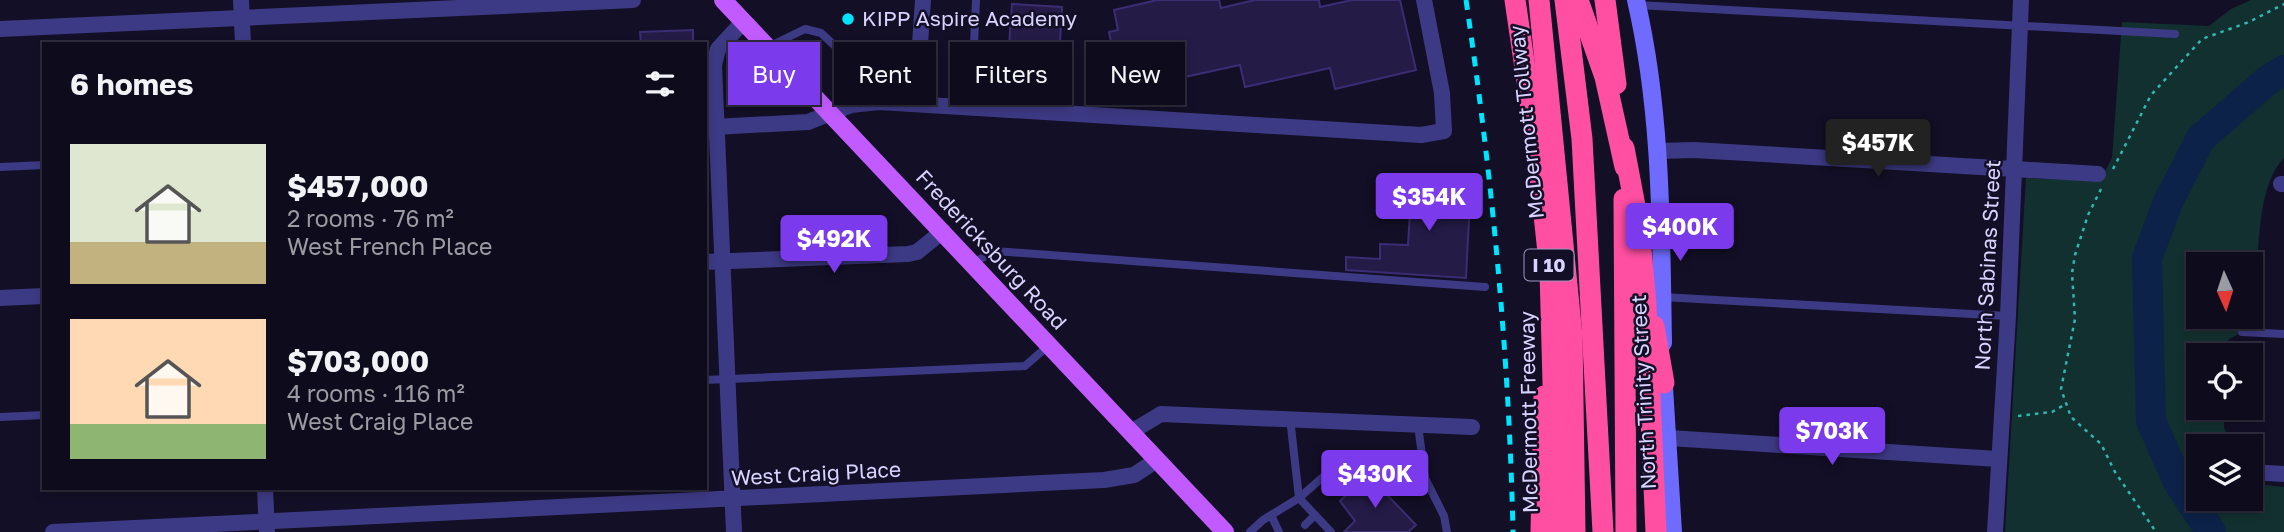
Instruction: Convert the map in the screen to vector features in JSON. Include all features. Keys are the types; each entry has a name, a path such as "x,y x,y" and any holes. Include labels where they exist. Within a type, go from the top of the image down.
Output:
{"highway":[{"name":"McDermott Freeway","path":"1515,0 1537,150 1550,271 1557,532"},
{"name":"McDermott Tollway","path":"1539,0 1572,336 1575,532"},
{"path":"1565,0 1582,139 1603,532"},
{"path":"1577,0 1605,76 1637,225 1664,383"},
{"path":"1605,0 1624,148 1639,227 1645,292 1656,532"},
{"path":"1541,532 1548,276 1542,23"},
{"path":"1624,148 1626,532"}],"main road":[{"name":"Fredericksburg Road","path":"723,0 763,42"},
{"name":"North Trinity Street","path":"1636,2 1658,151 1664,383 1673,532"},
{"name":"Fredericksburg Road","path":"820,103 1225,532"}],"street":[{"path":"241,0 243,42"},
{"path":"0,29 633,0"},
{"path":"921,42 923,0"},
{"path":"936,104 1421,135 1444,131 1442,93 1424,0"},
{"name":"North Sabinas Street","path":"1995,532 2008,316 2021,0"},
{"path":"734,532 729,379 710,127 713,65 718,49 743,22"},
{"path":"710,127 808,122 854,105"},
{"path":"1658,151 1694,150 2015,169 2103,179"},
{"path":"707,262 908,254 917,252 943,231"},
{"path":"0,298 42,296"},
{"path":"1131,432 1161,414 1290,417 1472,427"},
{"path":"1669,438 1998,459"},
{"name":"West Craig Place","path":"53,532 267,526 1104,480 1134,475 1157,460"},
{"path":"2263,473 2284,474"},
{"path":"265,490 267,526"}],"lane":[{"path":"974,107 972,91 976,0"},
{"path":"1636,2 2175,34"},
{"path":"778,42 805,29 821,33 834,45"},
{"path":"0,167 42,165"},
{"path":"973,263 995,251 1485,287"},
{"path":"1662,297 2008,316"},
{"path":"2242,332 2284,334"},
{"path":"707,380 1025,366 1049,345"},
{"path":"0,417 42,415"},
{"path":"1290,417 1299,498 1327,531"},
{"path":"1418,424 1425,478 1444,516 1447,532"},
{"path":"1250,532 1299,498 1340,462"},
{"path":"1394,462 1411,482 1425,478"},
{"path":"1271,515 1279,532"},
{"path":"1305,525 1315,515"}],"path":[{"path":"2156,532 2115,472 2101,444 2071,417 2064,405 2062,373 2075,319 2072,273 2088,215 2103,179 2151,95 2202,39 2249,22 2284,4"},
{"path":"2000,416 2036,416 2052,412 2064,405"}],"green space":[{"path":"2251,0 2284,0 2284,158 2274,172 2267,191 2258,252 2186,252 2186,329 2247,329 2228,340 2228,343 2186,343 2186,420 2224,420 2227,434 2186,434 2186,511 2263,511 2263,485 2284,487 2284,532 2005,532 2026,178 2100,181 2112,158 2122,22 2209,26 2231,9"}],"building":[{"path":"1157,0 1219,0 1221,8 1255,0 1319,0 1320,7 1352,0 1400,0 1416,70 1335,89 1330,68 1245,87 1240,65 1185,77 1185,42 1111,42 1109,32 1118,30 1114,10"},
{"path":"1012,4 1062,7 1060,42 1009,42"},
{"path":"693,30 693,42 641,42 640,32"},
{"path":"1412,177 1471,180 1466,278 1346,270 1346,257 1380,259 1380,244 1408,245"},
{"path":"1368,475 1416,525 1408,532 1344,532 1355,521 1340,501"}],"waterway":[{"path":"2211,532 2178,482 2151,421 2147,258 2168,202 2201,138 2268,80 2284,70"}],"railway":[{"path":"1466,0 1498,265 1508,398 1513,532"}],"place":[{"name":"KIPP Aspire Academy","path":"848,19"}]}
